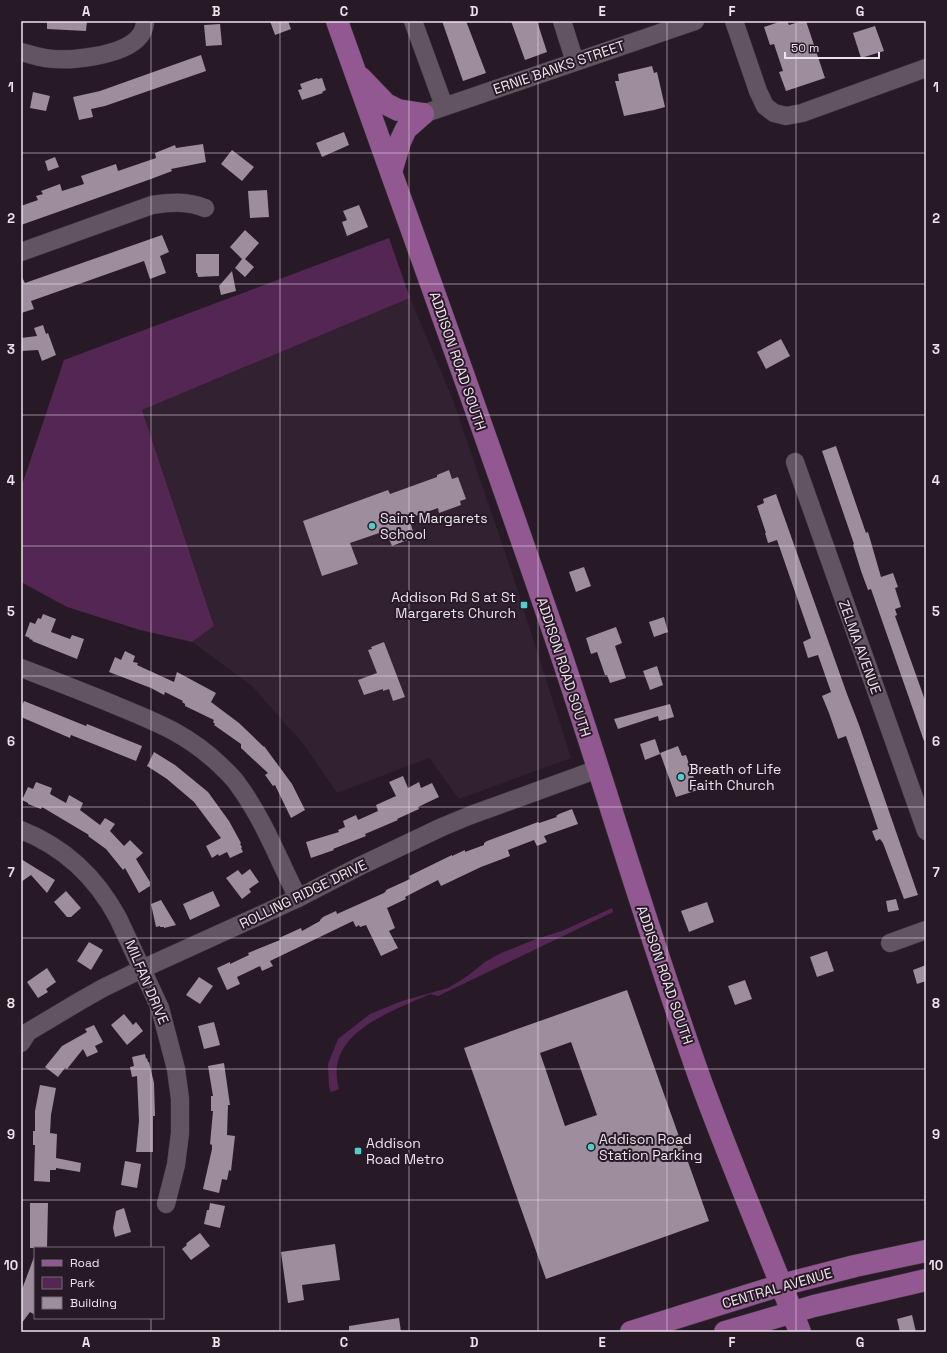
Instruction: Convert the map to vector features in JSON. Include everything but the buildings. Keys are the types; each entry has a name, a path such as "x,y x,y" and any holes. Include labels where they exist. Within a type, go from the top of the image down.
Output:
{"main road":[{"name":"ADDISON ROAD SOUTH","path":"337,21 561,654 638,893 700,1077 723,1140 800,1332"},
{"path":"354,69 386,104 398,110 423,114"},
{"path":"391,172 400,142 406,129 423,114"},
{"name":"CENTRAL AVENUE","path":"631,1332 781,1285 855,1266 926,1251"},
{"name":"CENTRAL AVENUE","path":"725,1332 836,1300 926,1280"}],"street":[{"path":"413,21 444,106"},
{"path":"562,21 575,62"},
{"name":"ERNIE BANKS STREET","path":"423,114 695,21"},
{"path":"734,21 758,91 765,106 774,113 786,116 802,113 926,68"},
{"path":"21,52 37,57 53,59 76,59 99,55 120,50 136,40 142,33 145,23"},
{"path":"21,252 152,206 181,202 196,204 205,208"},
{"name":"ZELMA AVENUE","path":"795,462 926,831"},
{"path":"21,668 166,726 194,743 213,758 238,784 247,798 262,823 298,898"},
{"name":"ROLLING RIDGE DRIVE","path":"23,1033 142,969 298,898 360,866 442,827 598,769"},
{"name":"MILFAN DRIVE","path":"21,830 49,843 72,860 93,881 111,904 153,990 160,1008 172,1049 179,1084 180,1107 180,1133 176,1164 166,1204"},
{"path":"890,942 926,930"}],"shaded area":[{"path":"410,298 453,400 513,576 571,758 459,799 429,758 337,793 305,746 252,686 192,642 214,626 142,410"}],"green space":[{"path":"389,238 410,298 142,410 214,626 192,642 140,630 67,607 21,582 21,488 64,360"},
{"path":"612,908 613,912 438,996 430,994 380,1017 364,1027 350,1039 341,1053 337,1070 339,1089 331,1092 329,1087 328,1064 338,1039 370,1014 402,1001 448,988 466,977 485,962 501,953 536,939 562,931"}],"place":[{"name":"Saint Margarets School","path":"372,526"},
{"name":"Addison Rd S at St Margarets Church","path":"524,605"},
{"name":"Breath of Life Faith Church","path":"681,777"},
{"name":"Addison Road Station Parking","path":"591,1147"},
{"name":"Addison Road Metro","path":"358,1151"}]}
